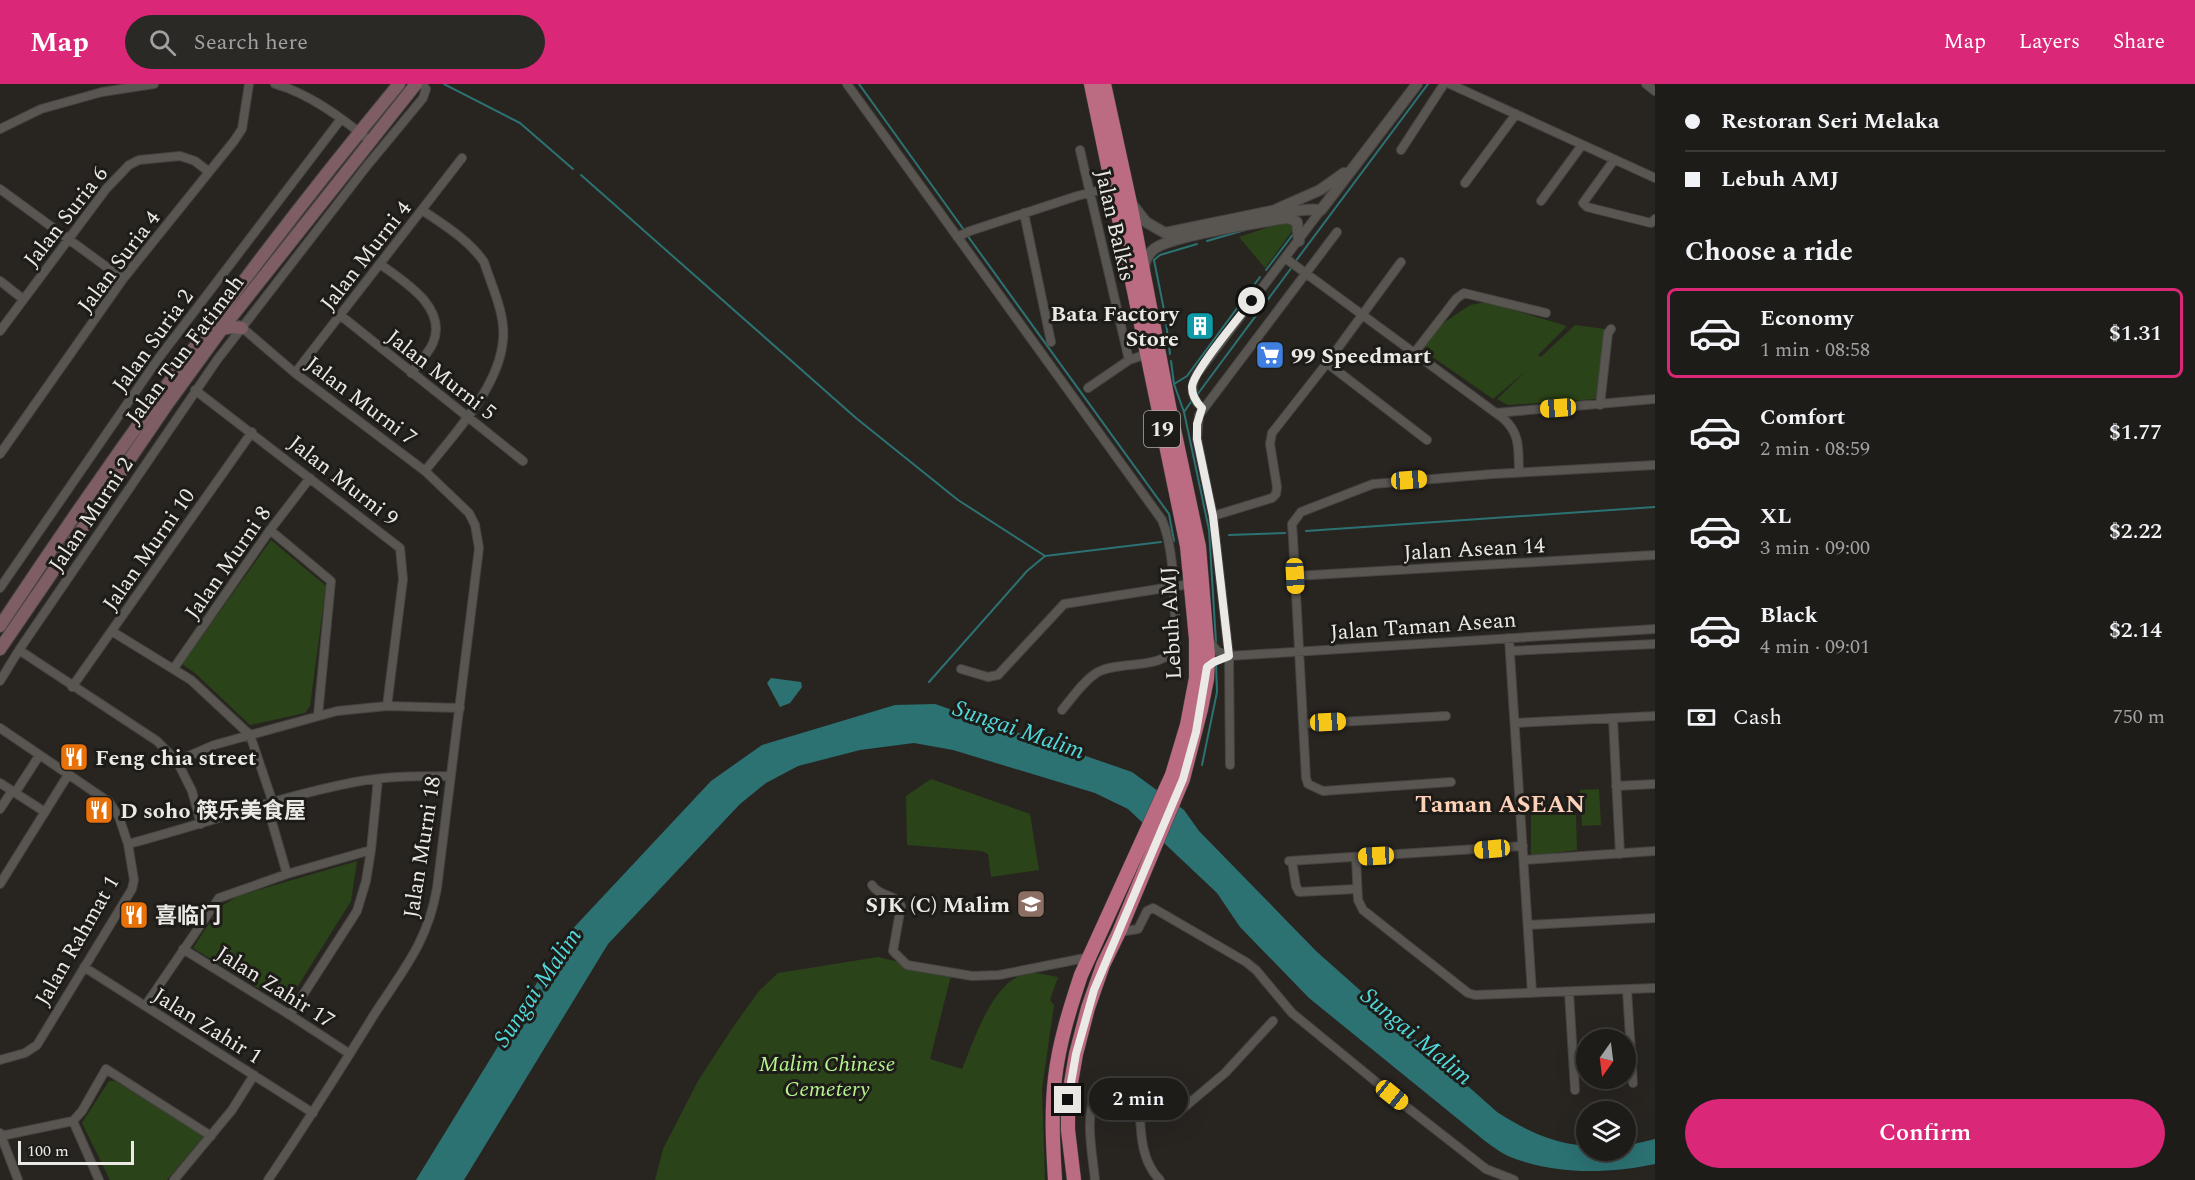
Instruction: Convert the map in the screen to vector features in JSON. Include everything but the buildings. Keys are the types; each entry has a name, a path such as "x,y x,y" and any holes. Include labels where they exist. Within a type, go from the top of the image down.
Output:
{"highway":[{"name":"Lebuh AMJ","path":"1091,84 1187,546 1196,639 1196,678 1177,777"},
{"name":"Lebuh AMJ","path":"1074,1180 1068,1117 1072,1071 1094,990 1119,932 1136,875 1199,717 1207,667 1207,630 1199,547 1169,406 1131,202 1104,84"},
{"name":"Lebuh AMJ","path":"1055,1180 1053,1127 1055,1077 1072,1004 1081,975 1136,875"}],"main road":[{"name":"Jalan Tun Fatimah","path":"0,626 5,608 227,314 360,132 399,84"},
{"name":"Jalan Tun Fatimah","path":"0,649 126,463 222,330 227,314 416,84"},
{"path":"222,330 232,327 242,328"}],"street":[{"path":"0,129 41,109 102,92 154,84"},
{"name":"Jalan Suria 4","path":"0,454 123,279 242,129 249,84"},
{"path":"274,84 292,89 341,119 370,141"},
{"name":"Jalan Murni 2","path":"0,681 195,390 366,167 420,103 426,89 422,84"},
{"path":"847,84 963,234 1162,520 1168,538 1176,645 1169,656 1099,672 1062,710"},
{"path":"1299,241 1418,84"},
{"path":"1401,150 1444,84"},
{"path":"1450,84 1655,178"},
{"path":"1646,84 1655,91"},
{"path":"1465,183 1516,114"},
{"name":"Jalan Suria 2","path":"0,588 158,358 341,119"},
{"path":"1540,201 1582,145"},
{"name":"Jalan Balkis","path":"1080,150 1129,360"},
{"path":"1144,270 1144,263 1154,248 1278,214 1338,178 1364,155"},
{"name":"Jalan Suria 6","path":"0,331 106,189 129,165 139,160 180,156 195,161 209,172"},
{"name":"Jalan Murni 4","path":"295,373 462,158"},
{"path":"1614,159 1583,203 1587,207 1651,223 1655,219"},
{"path":"963,234 1112,187"},
{"path":"0,189 123,279"},
{"path":"1131,202 1146,222 1165,233 1278,214 1287,216 1289,212 1308,208 1321,210"},
{"path":"422,210 452,230 480,255 502,320 502,345 490,382 468,416 425,471"},
{"path":"1024,213 1051,342"},
{"path":"1230,765 1229,656 1213,516 1197,439 1197,424 1199,405 1295,265 1299,241 1297,222 1278,214"},
{"path":"1199,405 1192,390 1197,374 1295,265 1337,232"},
{"path":"1213,516 1272,498 1276,494 1278,487 1270,438 1401,262"},
{"path":"380,264 421,295 434,320 433,344 411,373"},
{"path":"1295,265 1496,412 1514,429 1518,443 1519,472"},
{"path":"0,281 23,299"},
{"path":"1415,352 1456,299 1464,293 1546,313"},
{"name":"Jalan Murni 7","path":"227,314 295,373 425,471 469,513"},
{"name":"Jalan Murni 5","path":"340,315 523,461"},
{"path":"1600,405 1608,333 1611,329"},
{"path":"1088,388 1129,360 1147,354"},
{"path":"1327,363 1427,440"},
{"name":"Jalan Murni 9","path":"195,390 400,548 403,579 387,706"},
{"path":"1496,412 1655,399"},
{"name":"Jalan Murni 10","path":"72,687 252,432"},
{"path":"1451,782 1323,791 1308,784 1292,524 1294,519 1300,512 1373,484 1519,472 1655,465"},
{"name":"Jalan Murni 8","path":"174,668 270,530 310,478"},
{"name":"Jalan Murni 18","path":"268,1180 314,1113 411,960 423,937 437,888 478,555 478,534 469,513"},
{"path":"270,530 331,581 318,715"},
{"name":"Jalan Asean 14","path":"1295,576 1655,555"},
{"path":"961,669 988,677 998,675 1064,604 1191,584"},
{"name":"Jalan Taman Asean","path":"1229,656 1655,629"},
{"path":"1207,630 1213,647 1229,656"},
{"path":"113,632 191,680 250,735 287,874"},
{"path":"1509,638 1528,925 1530,993"},
{"path":"1510,651 1655,645"},
{"path":"19,650 157,741 177,761 192,791 201,824"},
{"path":"1207,667 1229,656"},
{"path":"177,761 214,745 318,715 351,708 387,706 460,708"},
{"path":"1304,724 1446,716"},
{"path":"1515,723 1655,716"},
{"path":"1613,719 1620,854"},
{"name":"Jalan Rahmat 1","path":"0,729 109,802 119,817 128,844 134,885 37,1045 26,1053 0,1060"},
{"path":"0,809 39,756"},
{"path":"0,884 68,775"},
{"path":"128,844 356,782 412,776 451,776"},
{"path":"290,1015 354,916 366,881 378,779"},
{"path":"0,783 45,812"},
{"path":"1616,786 1655,784"},
{"path":"1356,889 1299,892 1291,861 1523,846"},
{"path":"145,1006 219,898 287,874 371,850"},
{"path":"1524,860 1655,851"},
{"path":"1356,857 1356,889 1359,904 1363,910 1468,993 1474,995 1655,988"},
{"path":"872,885 875,890 895,898 901,906 893,951 907,965 983,976 1090,957"},
{"path":"1119,932 1138,929 1147,911 1153,908 1246,962 1256,970 1292,1013 1364,1072 1471,1159 1496,1174 1514,1180"},
{"path":"1528,925 1655,918"},
{"name":"Jalan Zahir 17","path":"183,950 350,1054"},
{"name":"Jalan Zahir 1","path":"84,967 314,1113"},
{"path":"1627,990 1630,1029"},
{"path":"1569,992 1575,1090"},
{"path":"1130,1094 1139,1087 1148,1088 1173,1109 1185,1108 1225,1073 1273,1021"},
{"path":"18,1180 1,1135 73,1120 82,1111 106,1069 211,1136"},
{"path":"174,1180 232,1110 254,1075"},
{"path":"1095,1180 1090,1131 1093,1101 1101,1093 1130,1094 1139,1100 1145,1158 1150,1170 1160,1180"},
{"path":"73,1120 99,1180"}],"green space":[{"path":"1284,222 1293,224 1293,230 1265,268 1239,237"},
{"path":"1486,302 1567,326 1538,355 1541,357 1575,325 1605,329 1597,399 1508,405 1497,399 1526,371 1493,399 1424,351 1430,332 1470,305"},
{"path":"271,540 326,586 310,706 305,713 250,725 195,673 182,664"},
{"path":"931,779 1030,814 1039,870 991,877 988,854 982,851 907,845 906,796"},
{"path":"1599,789 1601,825 1582,826 1580,790"},
{"path":"1531,813 1576,815 1577,850 1531,856"},
{"path":"357,861 351,901 286,1005 193,948 220,907 238,896"},
{"name":"Malim Chinese Cemetery","path":"878,957 951,975 930,1059 962,1069 986,1014 1003,988 1013,979 1029,973 1058,977 1050,1000 1054,1005 1042,1089 1045,1180 655,1180 663,1149 698,1081 759,991 778,973"},
{"path":"109,1081 115,1081 204,1136 167,1180 110,1180 82,1123"}],"water":[{"path":"771,678 801,682 802,687 790,703 780,707 767,683"},
{"name":"Sungai Malim","path":"935,704 1132,772 1184,810 1199,831 1316,951 1497,1112 1540,1135 1576,1144 1576,1161 1636,1161 1636,1144 1655,1139 1655,1164 1618,1170 1562,1170 1526,1162 1505,1154 1485,1141 1309,998 1240,927 1217,893 1128,809 1095,793 953,750 914,743 860,750 798,766 766,783 740,804 608,944 464,1180 416,1180 565,937 711,781 762,745 895,705"}],"waterway":[{"path":"444,84 520,123 573,169"},
{"path":"859,84 964,230"},
{"path":"1295,262 1428,84"},
{"path":"581,175 856,418 958,500 1045,556"},
{"path":"1207,241 1245,230"},
{"path":"1266,270 1294,233"},
{"path":"967,235 1169,514 1174,541"},
{"path":"1170,354 1154,260 1160,255 1197,244"},
{"path":"1197,395 1292,267"},
{"path":"1174,384 1187,376 1260,277"},
{"path":"1171,361 1174,384 1184,412 1209,530 1216,642"},
{"path":"1184,412 1193,399"},
{"path":"1306,531 1655,507"},
{"path":"1229,535 1285,533"},
{"path":"929,682 1027,571 1045,556 1161,542"},
{"path":"1202,765 1217,692 1216,664"}],"place":[{"name":"Bata Factory Store","path":"1200,326"},
{"name":"99 Speedmart","path":"1270,355"},
{"name":"Feng chia street","path":"74,757"},
{"name":"D soho 筷乐美食屋","path":"99,810"},
{"name":"SJK (C) Malim","path":"1031,904"},
{"name":"喜临门","path":"134,915"}],"district":[{"name":"Taman ASEAN","path":"1500,804"}],"route":[{"path":"1068,1100 1076,1054 1094,990 1183,779 1196,732 1207,679 1207,667 1220,658 1229,656 1213,516 1197,439 1197,424 1202,408 1196,401 1192,390 1197,374 1252,301"}]}
